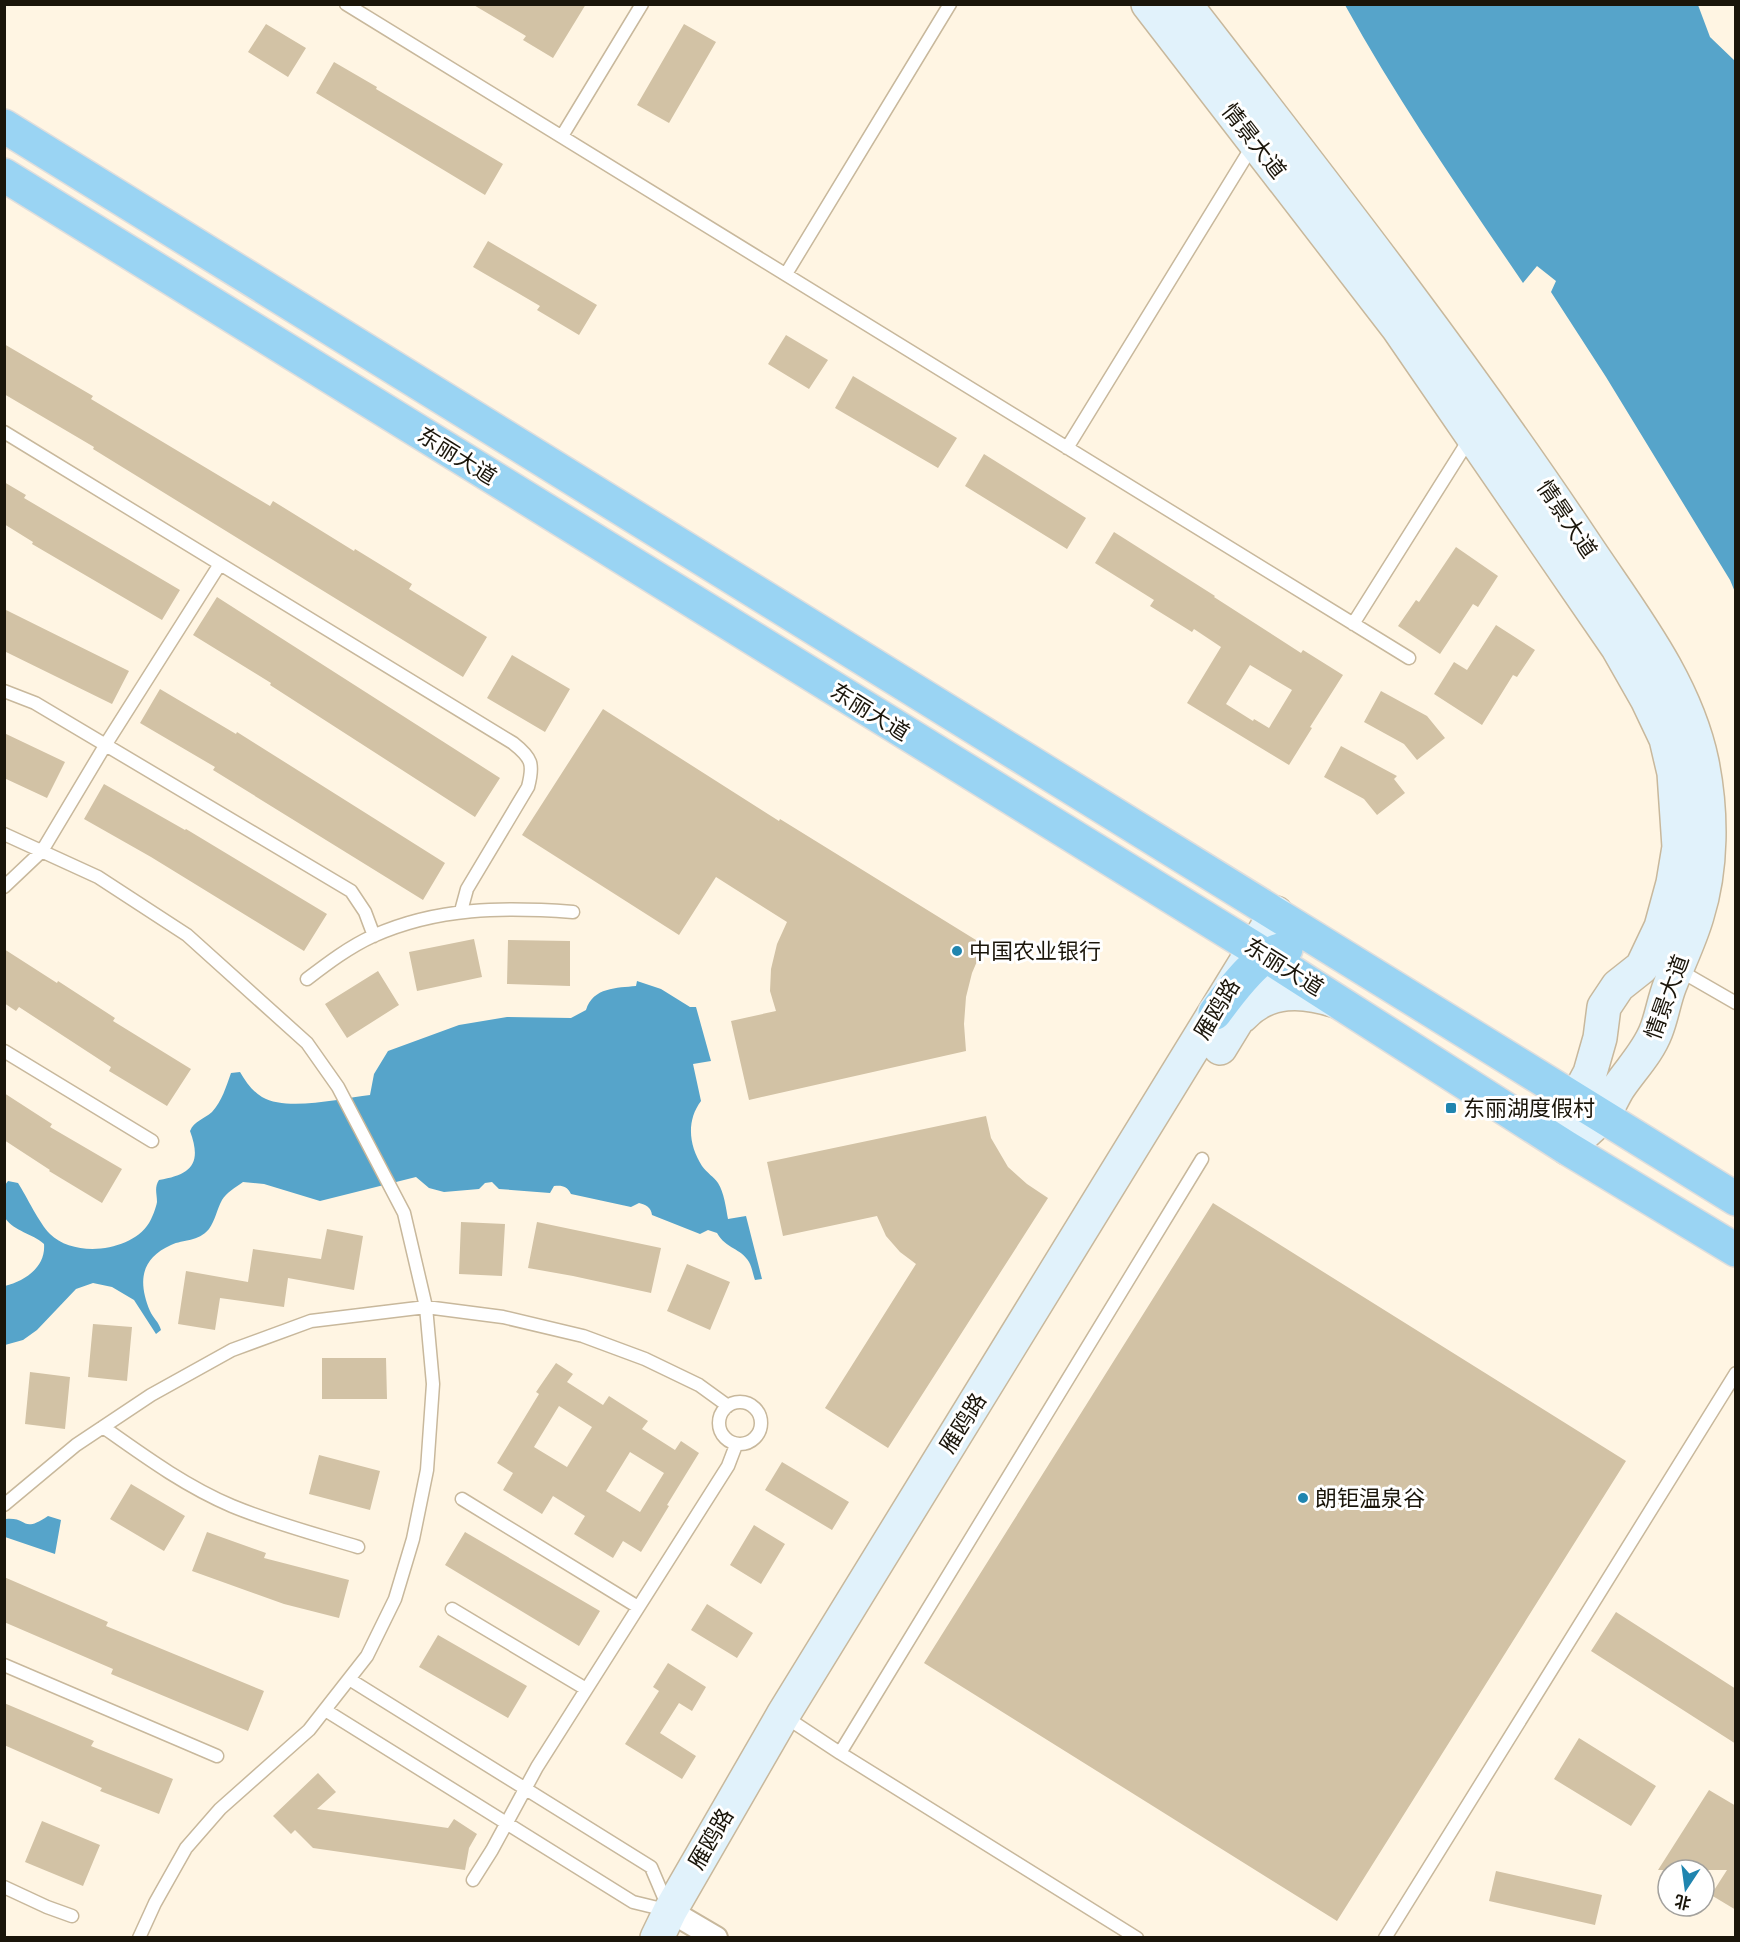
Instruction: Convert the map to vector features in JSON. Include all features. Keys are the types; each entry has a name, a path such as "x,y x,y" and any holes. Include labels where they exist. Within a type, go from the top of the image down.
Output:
{"highway":[{"name":"东丽大道","path":"4,126 225,264 1275,942 1340,1002 1567,1148 1736,1250"},
{"name":"东丽大道","path":"4,175 1275,942"},
{"path":"1275,942 1361,966 1736,1199"}],"street":[{"name":"情景大道","path":"1148,4 1267,134 1419,310 1484,425 1527,459 1646,667 1674,773 1679,847 1673,883 1661,927 1642,967 1618,986 1604,1007 1600,1038 1590,1073 1589,1107 1567,1148"},
{"name":"情景大道","path":"1185,4 1267,134"},
{"name":"情景大道","path":"1589,1107 1619,1087 1646,1051 1658,1029 1668,990 1697,917 1706,876 1707,797 1702,761 1691,722 1672,681 1646,667"},
{"name":"雁鸥路","path":"672,1926 791,1721 1225,1018 1275,942"},
{"path":"1225,1018 1267,998 1281,994 1309,993 1340,1002"},
{"path":"672,1926 716,1938"}],"lane":[{"path":"346,4 1409,658"},
{"path":"562,136 642,4"},
{"path":"786,274 950,4"},
{"path":"1067,448 1267,134"},
{"path":"1353,624 1484,425"},
{"path":"4,432 528,754 533,770 528,787 467,889 461,911"},
{"path":"4,887 42,852 106,744 220,564"},
{"path":"4,691 35,703 351,891 365,912 374,936"},
{"path":"4,834 99,877 187,935 307,1043 338,1087 404,1213 426,1307 434,1384 427,1470 413,1539 395,1599 367,1656 309,1730 220,1809 186,1848 155,1903 139,1938"},
{"path":"307,979 337,957 374,936 428,918 461,911 517,908 573,912"},
{"path":"1676,969 1736,1003"},
{"path":"4,1051 152,1141"},
{"path":"840,1753 1202,1159"},
{"path":"4,1505 76,1445 151,1395 232,1350 311,1321 426,1307 503,1317 583,1336 645,1359 699,1385 728,1406"},
{"path":"1385,1938 1736,1373"},
{"path":"736,1402 746,1402 759,1414 762,1423 761,1430 751,1442 736,1444 722,1436 719,1419 728,1406 736,1402"},
{"path":"103,1427 171,1474 230,1505 281,1525 358,1547"},
{"path":"473,1880 586,1689 728,1466 736,1444"},
{"path":"462,1499 638,1607"},
{"path":"452,1609 586,1689"},
{"path":"4,1665 217,1756"},
{"path":"349,1679 651,1867 672,1926"},
{"path":"325,1710 672,1926"},
{"path":"791,1721 1137,1938"},
{"path":"4,1887 72,1916"}],"water":[{"path":"1345,5 1698,5 1710,37 1735,61 1735,592 1730,580 1606,377 1551,292 1556,281 1537,266 1523,283 1408,111"},
{"path":"637,981 661,989 690,1007 696,1007 711,1061 693,1064 701,1101 691,1125 692,1142 702,1166 720,1187 728,1219 746,1216 762,1279 755,1280 746,1257 725,1242 717,1233 708,1230 700,1234 652,1215 649,1208 639,1203 631,1207 571,1194 562,1186 554,1186 550,1193 499,1189 492,1182 485,1183 479,1189 444,1192 429,1188 416,1177 320,1201 264,1184 243,1182 224,1197 211,1226 205,1233 171,1245 153,1257 148,1264 144,1272 144,1290 150,1311 161,1330 156,1334 134,1300 112,1287 93,1283 76,1289 37,1330 23,1340 5,1345 5,1286 20,1281 33,1272 42,1260 44,1252 44,1244 9,1223 5,1218 5,1185 8,1181 18,1183 37,1217 50,1234 60,1242 87,1249 116,1246 141,1233 149,1223 157,1202 156,1188 159,1180 179,1175 191,1166 195,1151 190,1131 215,1108 231,1073 240,1072 255,1092 273,1101 300,1104 370,1095 374,1074 388,1051 459,1025 507,1017 571,1018 586,1010 589,1002 600,993 614,988 636,986"},
{"path":"48,1516 61,1520 55,1554 5,1537 6,1519 33,1524"}],"building":[{"path":"472,4 586,4 553,58 523,40 526,36"},
{"path":"266,24 306,48 288,77 248,52"},
{"path":"684,24 716,42 669,123 637,105"},
{"path":"334,62 503,164 485,195 316,93"},
{"path":"488,241 597,305 579,335 537,310 540,306 473,267"},
{"path":"786,335 828,360 809,389 768,364"},
{"path":"4,344 93,396 91,399 270,506 273,501 354,551 355,549 412,584 409,589 487,637 463,677 93,449 94,447 4,394"},
{"path":"853,376 957,438 938,468 835,408"},
{"path":"984,454 1086,518 1067,549 965,486"},
{"path":"4,482 26,495 24,498 180,590 162,620 32,544 33,542 4,524"},
{"path":"1114,532 1301,653 1303,650 1343,675 1289,765 1187,703 1221,647 1194,629 1192,632 1150,606 1154,600 1095,563","holes":["1250,665 1292,690 1269,728 1226,704"]},
{"path":"1456,547 1498,576 1478,607 1473,604 1440,654 1398,626 1416,600 1419,602"},
{"path":"217,597 500,778 475,817 270,685 271,683 193,635"},
{"path":"4,609 129,671 112,704 4,651"},
{"path":"1496,625 1535,650 1517,677 1513,675 1482,725 1434,694 1454,662 1467,670"},
{"path":"512,655 570,689 545,732 487,698"},
{"path":"160,689 236,734 237,732 445,863 423,900 213,770 215,767 140,723"},
{"path":"1381,691 1427,716 1445,738 1417,760 1404,744 1364,722"},
{"path":"603,709 779,821 780,819 984,945 972,973 966,997 964,1024 966,1051 749,1100 731,1021 776,1011 770,991 771,969 777,944 787,922 716,877 679,935 522,835"},
{"path":"4,733 65,762 47,798 4,778"},
{"path":"1341,746 1397,776 1394,779 1405,793 1377,815 1364,799 1324,777"},
{"path":"104,784 186,829 327,914 304,951 151,857 84,819"},
{"path":"474,939 482,977 417,991 409,952"},
{"path":"508,940 570,941 570,986 507,984"},
{"path":"4,949 57,983 58,981 115,1018 113,1021 191,1069 167,1106 109,1071 111,1067 19,1007 16,1011 4,1003"},
{"path":"378,971 399,1005 347,1038 325,1004"},
{"path":"4,1093 52,1124 50,1127 122,1169 102,1203 4,1140"},
{"path":"986,1116 991,1138 1008,1167 1048,1198 888,1448 825,1408 916,1264 900,1252 886,1236 877,1216 783,1236 767,1162"},
{"path":"1213,1203 1626,1461 1337,1921 924,1663"},
{"path":"461,1222 505,1224 502,1276 459,1274"},
{"path":"537,1222 661,1248 651,1293 528,1268"},
{"path":"327,1229 363,1236 354,1290 288,1278 284,1307 220,1298 215,1330 178,1324 186,1271 248,1282 253,1249 321,1259"},
{"path":"687,1264 730,1282 710,1330 667,1311"},
{"path":"93,1324 132,1327 127,1381 88,1377"},
{"path":"322,1358 386,1358 387,1399 322,1399"},
{"path":"556,1363 573,1374 567,1382 603,1405 609,1396 648,1421 642,1429 675,1450 681,1441 699,1453 641,1552 623,1541 613,1558 574,1534 585,1516 553,1496 542,1514 503,1490 513,1473 497,1463 539,1394 536,1392","holes":["559,1406 592,1427 567,1467 534,1447","630,1452 664,1473 640,1512 606,1491"]},
{"path":"30,1372 70,1377 65,1429 25,1424"},
{"path":"319,1455 380,1471 370,1510 309,1494"},
{"path":"782,1462 849,1502 832,1530 765,1490"},
{"path":"131,1484 185,1516 164,1551 110,1519"},
{"path":"754,1525 785,1544 761,1584 730,1565"},
{"path":"207,1532 266,1553 264,1558 349,1580 339,1618 284,1604 192,1571"},
{"path":"465,1532 600,1611 579,1646 445,1565"},
{"path":"4,1577 108,1622 106,1626 264,1691 248,1731 111,1674 113,1669 4,1622"},
{"path":"707,1604 753,1633 737,1658 691,1630"},
{"path":"1616,1612 1736,1689 1736,1744 1591,1651"},
{"path":"438,1635 527,1686 508,1718 419,1667"},
{"path":"668,1663 706,1687 692,1711 679,1703 660,1733 696,1756 682,1779 625,1744 659,1691 653,1687"},
{"path":"4,1703 94,1741 91,1746 173,1779 159,1814 100,1791 102,1788 4,1745"},
{"path":"1579,1738 1656,1786 1631,1826 1554,1779"},
{"path":"318,1773 336,1792 317,1809 448,1828 454,1819 477,1834 469,1848 465,1870 313,1848 295,1830 291,1834 273,1816"},
{"path":"1709,1790 1736,1806 1736,1910 1716,1898 1716,1887 1727,1870 1716,1870 1716,1858 1666,1858"},
{"path":"42,1821 100,1845 83,1886 25,1862"},
{"path":"1496,1871 1602,1895 1595,1925 1489,1901"}],"place":[{"name":"中国农业银行","path":"957,951"},
{"name":"东丽湖度假村","path":"1451,1108"},
{"name":"朗钜温泉谷","path":"1303,1498"}]}
